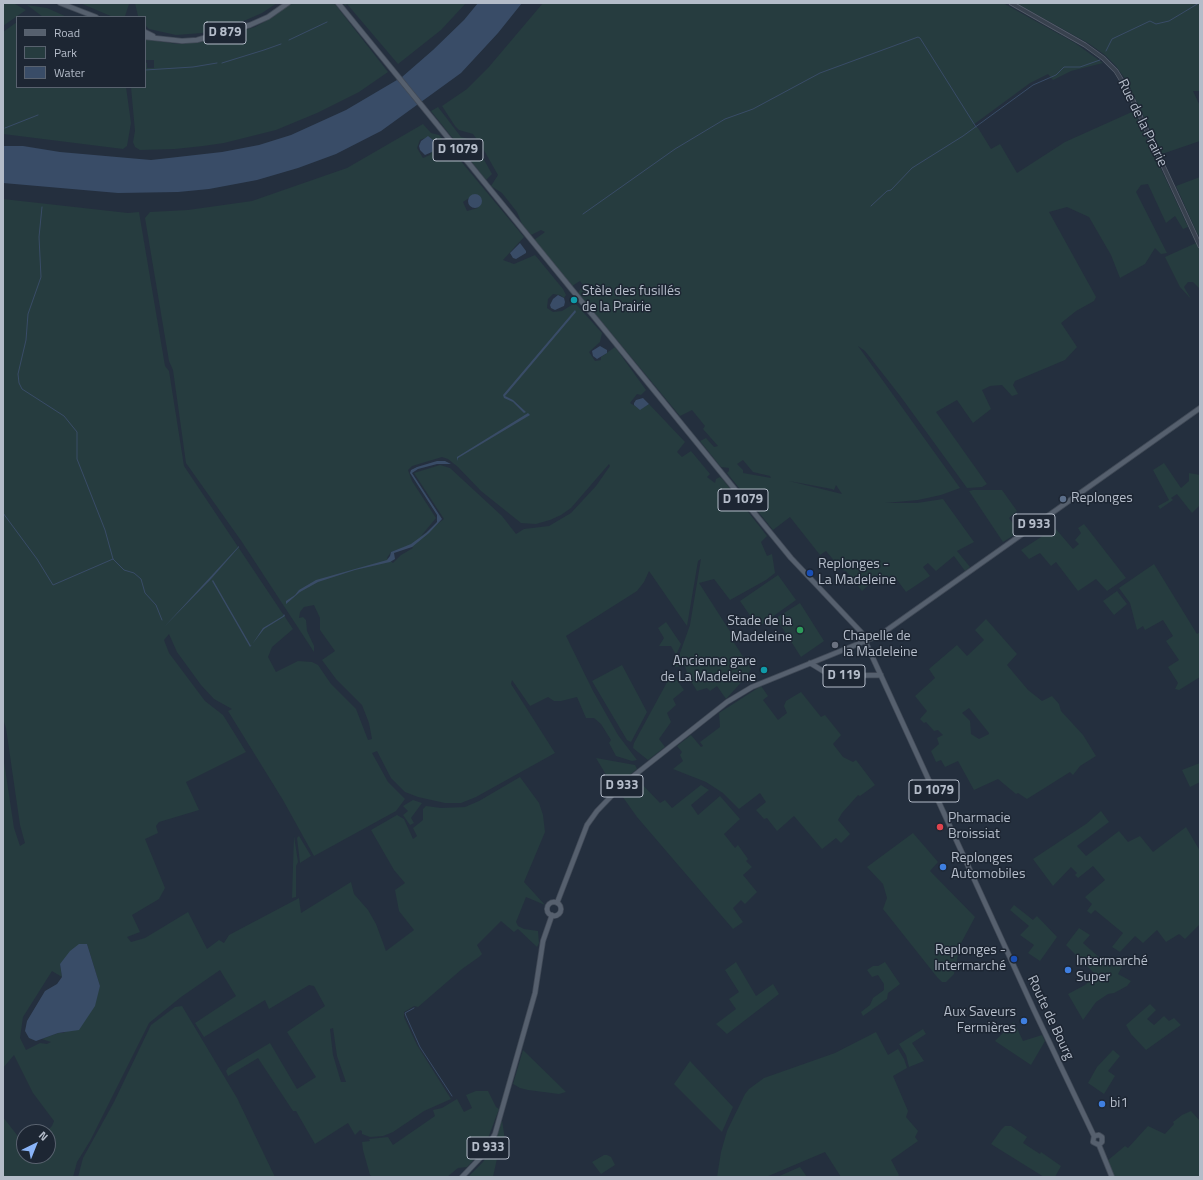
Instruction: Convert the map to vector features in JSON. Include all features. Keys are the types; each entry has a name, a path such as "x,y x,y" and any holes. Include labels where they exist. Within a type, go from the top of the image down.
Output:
{"main road":[{"path":"60,3 93,16"},
{"name":"D 879","path":"146,36 182,41 197,40 259,22 288,3"},
{"name":"D 1079","path":"338,3 770,533 861,632 881,675"},
{"name":"D 879","path":"146,32 155,37"},
{"name":"D 933","path":"557,903 587,825 597,811 622,785 727,702 752,687 856,644 880,636 1200,408"},
{"path":"856,644 860,638 861,632"},
{"name":"D 119","path":"810,663 828,674 837,676 881,675"},
{"name":"Route de Bourg","path":"881,675 987,908 1094,1136"},
{"path":"552,902 557,903 561,910 556,915 552,915 548,910 549,905 552,902"},
{"name":"D 933","path":"462,1177 478,1162 495,1134 535,993 543,941 552,915"},
{"path":"1099,1145 1102,1142 1102,1137 1099,1135 1094,1136 1093,1142 1099,1145 1112,1177"}],"street":[{"name":"Rue de la Prairie","path":"1011,3 1086,45 1103,58 1116,71 1130,94 1200,246"}],"green space":[{"path":"3,3 15,4 26,10 16,16 3,26"},
{"path":"80,3 129,3 125,16 111,16"},
{"path":"135,3 277,3 262,13 246,20 202,33 176,35 149,29 146,26 146,16 138,16"},
{"path":"292,3 334,3 388,72 359,92 317,113 276,130 224,143 203,146 175,149 140,150 135,147 133,142 135,131 131,88 146,88 146,62 147,68 154,68 154,60 146,60 146,39 177,44 213,40 255,27 273,17"},
{"path":"343,3 466,3 441,30 398,64 347,4 345,6"},
{"path":"543,3 1003,3 1075,43 1103,63 1071,71 1053,80 1048,74 1030,83 973,125 978,128 991,149 1000,144 1017,173 1065,142 1134,111 1188,227 1183,229 1175,216 1166,223 1148,184 1141,185 1136,192 1167,253 1161,254 1155,248 1145,264 1120,278 1111,255 1089,217 1067,207 1049,212 1096,297 1094,301 1076,311 1061,323 1077,347 1065,360 1015,381 1013,385 1018,394 1012,396 1002,385 990,386 982,390 991,409 973,423 957,400 936,412 987,484 982,487 967,488 901,397 865,351 858,346 960,488 941,495 918,500 885,503 917,503 943,499 974,542 957,551 970,567 965,571 954,556 936,571 928,563 923,567 930,576 906,592 895,577 884,585 879,580 872,582 862,591 846,571 842,570 826,551 820,555 790,517 773,530 727,473 729,468 721,467 700,441 706,438 714,447 718,446 703,429 705,426 692,410 680,416 578,293 583,285 580,281 572,286 534,240 545,232 541,230 531,235 522,224 517,212 502,193 491,186 498,175 481,145 473,134 459,130 455,126 442,106 467,89 488,68","holes":["743,460 753,472 770,476 771,478 743,473 743,470 737,464","789,481 834,490 836,485 842,494"]},
{"path":"1016,3 1200,3 1200,91 1193,91 1200,106 1200,141 1162,154 1126,80 1116,66 1105,55 1088,43"},
{"path":"27,5 47,8 65,16 42,16"},
{"path":"16,23 16,88 126,88 131,123 127,146 123,149 3,134 3,32"},
{"path":"438,107 461,137 473,140 492,174 486,180 431,111"},
{"path":"423,124 431,133 439,135 524,237 503,260 514,264 535,255 563,289 566,295 564,298 560,295 553,294 548,299 547,308 553,312 562,311 575,303 602,333 600,342 589,352 595,361 601,360 601,357 615,347 646,390 641,395 637,394 630,403 640,409 649,404 685,442 677,452 682,457 691,451 710,474 707,477 715,483 716,479 720,477 767,536 761,542 767,556 772,554 775,573 766,580 730,600 714,579 699,583 733,636 731,638 751,669 746,677 726,699 717,686 710,691 707,688 697,691 689,678 685,666 675,667 690,625 701,559 698,561 687,626 649,571 644,582 637,591 566,636 593,691 618,735 637,760 632,761 616,756 609,743 611,740 601,724 594,718 586,718 577,697 554,701 548,697 530,706 512,680 511,684 555,753 476,797 461,803 445,803 418,797 405,792 391,778 377,751 372,753 388,782 405,799 396,811 314,856 283,800 228,711 232,709 214,699 201,685 177,652 169,634 164,640 169,653 205,701 223,715 246,752 186,782 199,810 159,822 156,826 158,833 145,839 165,888 159,899 132,915 140,932 127,937 131,942 145,938 188,912 207,949 219,940 224,943 229,935 299,898 301,913 351,882 354,894 368,910 376,924 386,951 414,930 399,911 395,890 405,883 394,870 371,830 397,815 404,819 413,839 417,836 413,828 423,820 423,809 426,806 441,808 465,807 479,801 520,777 539,803 543,815 545,832 524,882 545,905 526,897 516,922 518,926 524,929 538,931 539,943 537,947 518,929 514,932 501,921 477,945 482,954 479,957 462,969 418,1007 414,1006 404,1012 404,1017 417,1045 451,1099 424,1111 393,1132 383,1136 370,1137 362,1134 362,1131 360,1130 355,1135 348,1123 315,1144 296,1111 293,1111 258,1058 228,1076 226,1071 228,1068 270,1043 297,1089 316,1077 287,1032 325,1006 314,986 309,985 269,1009 265,1000 204,1037 195,1023 236,996 220,970 181,997 149,1023 90,1141 77,1162 73,1177 3,1177 3,1117 16,1134 16,1164 56,1164 56,1124 53,1124 54,1121 33,1093 14,1055 3,1068 3,755 14,828 20,846 25,843 20,825 6,728 3,719 3,199 128,213 139,212 165,366 169,371 184,466 293,629 272,647 268,657 276,672 298,661 312,662 318,665 331,684 356,709 368,740 372,739 369,723 362,705 336,679 322,660 335,651 320,630 320,618 314,605 304,607 300,612 299,618 303,617 306,620 307,631 314,646 314,652 242,542 186,463 173,370 169,361 145,218 150,212 188,210 252,201 347,168","holes":["428,137 433,148 430,155 423,158 417,148 420,140","475,194 478,208 467,211 463,202","442,457 448,459 458,467 481,491 521,523 536,524 561,515 571,508 609,464 610,466 596,486 571,513 549,526 524,529 516,534 502,516 450,468 440,465 414,473 444,519 421,536 436,518 412,481 408,470 412,466","411,545 413,548 401,555 393,563 387,558 391,552","87,944 100,986 64,1033 58,1033 42,1039 51,1042 47,1044 40,1043 26,1050 20,1038 23,1017 52,971 62,977 60,964","333,1028 337,1056 346,1082 341,1082 333,1055 330,1029"]},
{"path":"1200,177 1200,234 1198,235 1176,186"},
{"path":"1196,243 1200,251 1200,289 1193,282 1188,282 1184,287 1191,299 1180,287 1165,257"},
{"path":"1164,463 1181,488 1189,481 1189,473 1200,475 1200,505 1192,513 1177,494 1171,498 1173,500 1160,509 1158,506 1169,500 1153,470"},
{"path":"1002,490 1017,511 1009,518 1019,532 1003,542 969,491"},
{"path":"1084,524 1126,578 1107,591 1096,579 1078,591 1056,562 1051,566 1040,553 1029,559 1021,550 1055,528 1073,549 1079,544 1075,540 1081,533 1078,528"},
{"path":"1154,564 1197,634 1200,632 1200,677 1179,690 1175,689 1178,683 1168,667 1179,660 1166,641 1173,636 1163,620 1145,630 1143,626 1137,630 1130,603 1119,588"},
{"path":"778,575 796,600 758,627 740,601"},
{"path":"1117,591 1127,604 1114,615 1103,601"},
{"name":"Stade de la Madeleine","path":"800,603 824,641 801,657 776,618"},
{"path":"986,619 1017,654 1007,665 1028,690 1042,701 1052,696 1059,704 1061,711 1083,735 1096,756 1080,766 1073,775 1070,772 1027,799 1018,793 1016,794 998,779 974,790 958,761 945,767 941,760 936,762 931,751 939,744 937,738 943,735 938,730 934,731 926,722 924,723 920,719 927,711 915,696 935,678 929,669 957,645 967,656 984,640 975,630","holes":["969,708 989,733 979,739 971,734 970,721 962,713"]},
{"path":"666,622 681,644 676,655 671,646 659,646 664,638 658,628"},
{"path":"622,665 647,712 631,742 627,740 592,681"},
{"path":"672,673 684,690 673,699 676,705 667,713 671,722 659,739 665,747 648,760 633,748 634,743"},
{"path":"761,686 768,696 763,700 778,720 787,713 784,706 786,701 801,692 821,717 825,715 841,735 833,744 843,757 853,762 856,760 875,785 860,796 858,795 842,813 838,820 850,834 841,843 836,838 822,849 794,816 777,831 767,818 764,819 756,810 766,802 760,793 739,809 723,793 706,782 673,769 683,761 680,755 682,752 677,746 691,735 701,747 703,746 700,742 720,727 719,713"},
{"path":"596,758 635,765 637,769 614,788"},
{"path":"1200,763 1200,782 1190,787 1182,770"},
{"path":"637,779 660,803 665,800 672,808 701,785 709,790 691,805 698,815 720,796 740,819 724,834 735,848 738,845 748,859 746,861 752,867 743,875 757,892 745,904 741,900 733,908 743,922 733,929 637,817 620,793"},
{"path":"413,800 422,803 411,818 414,823 410,825 403,815 408,811 403,806"},
{"path":"1101,811 1109,822 1077,846 1086,856 1119,831 1128,842 1140,836 1153,852 1186,827 1200,851 1200,924 1185,939 1179,934 1166,942 1157,930 1143,943 1135,936 1120,952 1112,947 1123,933 1095,910 1091,914 1087,911 1092,904 1085,897 1105,880 1093,866 1078,878 1075,875 1077,873 1071,867 1053,886 1033,859 1086,824"},
{"path":"913,833 938,862 930,871 975,917 960,945 954,974 946,982 942,982 937,977 883,909 887,898 883,884 867,867"},
{"path":"294,836 298,862 296,866 296,897 292,898"},
{"path":"299,836 311,856 300,863 297,838"},
{"path":"1014,905 1033,920 1037,916 1057,937 1040,961 1028,953 1034,945 1020,935 1029,926 1010,910"},
{"path":"1079,928 1090,935 1083,943 1109,966 1118,956 1125,961 1118,974 1131,981 1127,986 1114,993 1108,994 1096,1002 1083,1020 1068,994 1085,985 1096,975 1066,945"},
{"path":"736,962 756,996 773,984 779,994 727,1034 716,1024 736,1009 729,999 739,992 725,970"},
{"path":"885,962 900,984 888,993 887,999 863,1016 861,1012 870,1005 873,998 884,990 884,984 878,975 872,977 867,970 873,966 878,966"},
{"path":"1150,1004 1156,1010 1147,1019 1154,1025 1164,1016 1169,1021 1174,1018 1181,1025 1146,1050 1131,1034 1126,1025"},
{"path":"182,1006 237,1098 275,1177 78,1177 83,1158 114,1102 151,1025 175,1007"},
{"path":"1014,1022 1023,1041 1042,1035 1045,1041 1031,1065 995,1041"},
{"path":"923,1029 926,1034 912,1043 924,1061 909,1067 906,1055 899,1044"},
{"path":"876,1032 888,1055 898,1049 904,1059 907,1068 893,1076 908,1111 906,1117 918,1131 915,1137 918,1141 891,1160 899,1175 897,1177 841,1177 825,1152 766,1177 717,1177 721,1152 727,1131 745,1094 749,1089 764,1078 835,1053"},
{"path":"523,1050 566,1092 559,1094 528,1090 513,1084"},
{"path":"1113,1050 1120,1056 1108,1071 1115,1076 1104,1094 1088,1083 1097,1067"},
{"path":"690,1061 733,1107 722,1132 674,1084"},
{"path":"476,1091 488,1091 496,1107 499,1109 487,1141 480,1153 467,1167 458,1168 447,1177 373,1177 370,1175 362,1142 370,1141 369,1139 388,1137 393,1145 435,1116 433,1110 442,1108 457,1099 464,1112 472,1108 466,1095"},
{"path":"1191,1111 1200,1121 1200,1177 1115,1177 1107,1161 1125,1146 1128,1148 1148,1126 1165,1134 1174,1124 1173,1122 1182,1115"},
{"path":"502,1120 505,1140 501,1140 493,1177 468,1177 483,1162 493,1147"},
{"path":"1005,1126 1011,1126 1027,1137 1023,1143 1040,1154 1041,1152 1061,1166 1055,1177 1044,1177 991,1144"},
{"path":"604,1155 611,1157 615,1165 601,1174 592,1162"},
{"path":"800,1167 807,1177 777,1177"}],"water":[{"path":"478,3 522,3 498,33 461,73 381,131 336,154 298,168 257,180 209,189 178,192 118,193 3,183 3,146 23,146 60,152 151,160 222,152 259,145 291,135 346,110 402,77 464,20"},
{"path":"428,136 433,140 433,148 432,152 425,155 420,150 419,146 421,141"},
{"path":"472,194 478,194 482,198 482,204 478,208 472,208 468,204 468,198"},
{"path":"520,243 526,253 516,259 513,258 510,253"},
{"path":"558,295 564,298 565,302 564,306 555,310 551,308 550,305 553,299"},
{"path":"575,310 576,312 505,396 513,400 526,412 524,413 513,402 504,398 503,395"},
{"path":"600,346 607,350 607,353 597,359 593,356 592,351"},
{"path":"643,398 649,404 640,410 634,405 634,403 636,400"},
{"path":"528,413 530,415 458,458 457,461 457,457"},
{"path":"437,461 445,461 451,464 437,464 418,469 412,473 442,519 429,533 412,547 394,553 395,559 390,562 355,570 318,582 300,592 286,604 286,601 295,595 299,590 316,580 387,560 391,552 411,544 426,533 437,522 437,515 410,473 411,470 417,467"},
{"path":"239,546 211,579 164,627"},
{"path":"213,580 251,646 250,647 212,581"},
{"path":"284,614 285,616 264,629 252,644 263,628"},
{"path":"79,944 87,944 100,986 95,1006 79,1030 58,1033 36,1041 29,1038 25,1031 27,1021 45,991 57,984 62,977 60,964 70,951"}],"waterway":[{"path":"1106,51 1112,39 1150,21 1156,24 1169,21 1199,3"},
{"path":"289,40 327,22"},
{"path":"583,214 675,149 725,119 753,109 820,73 918,37 976,127"},
{"path":"222,63 281,44"},
{"path":"871,206 887,191 891,190 912,168 963,136 1033,85 1056,75 1064,67 1080,67 1100,60"},
{"path":"146,70 193,67 217,63"},
{"path":"5,128 38,115"},
{"path":"42,207 39,237 41,277 28,314 26,340 18,374 19,383 22,389 64,416 77,432 77,459 105,530 113,559 124,570 134,573 141,579 145,593 156,605 162,620"},
{"path":"3,513 37,559 53,585 113,559"},
{"path":"414,1008 405,1013 406,1016 420,1047 452,1096"}],"place":[{"name":"Stèle des fusillés de la Prairie","path":"574,300"},
{"name":"Replonges","path":"1063,499"},
{"name":"Replonges - La Madeleine","path":"810,573"},
{"name":"Stade de la Madeleine","path":"800,630"},
{"name":"Chapelle de la Madeleine","path":"835,645"},
{"name":"Ancienne gare de La Madeleine","path":"764,670"},
{"name":"Pharmacie Broissiat","path":"940,827"},
{"name":"Replonges Automobiles","path":"943,867"},
{"name":"Replonges - Intermarché","path":"1014,959"},
{"name":"Intermarché Super","path":"1068,970"},
{"name":"Aux Saveurs Fermières","path":"1024,1021"},
{"name":"bi1","path":"1102,1104"}]}
